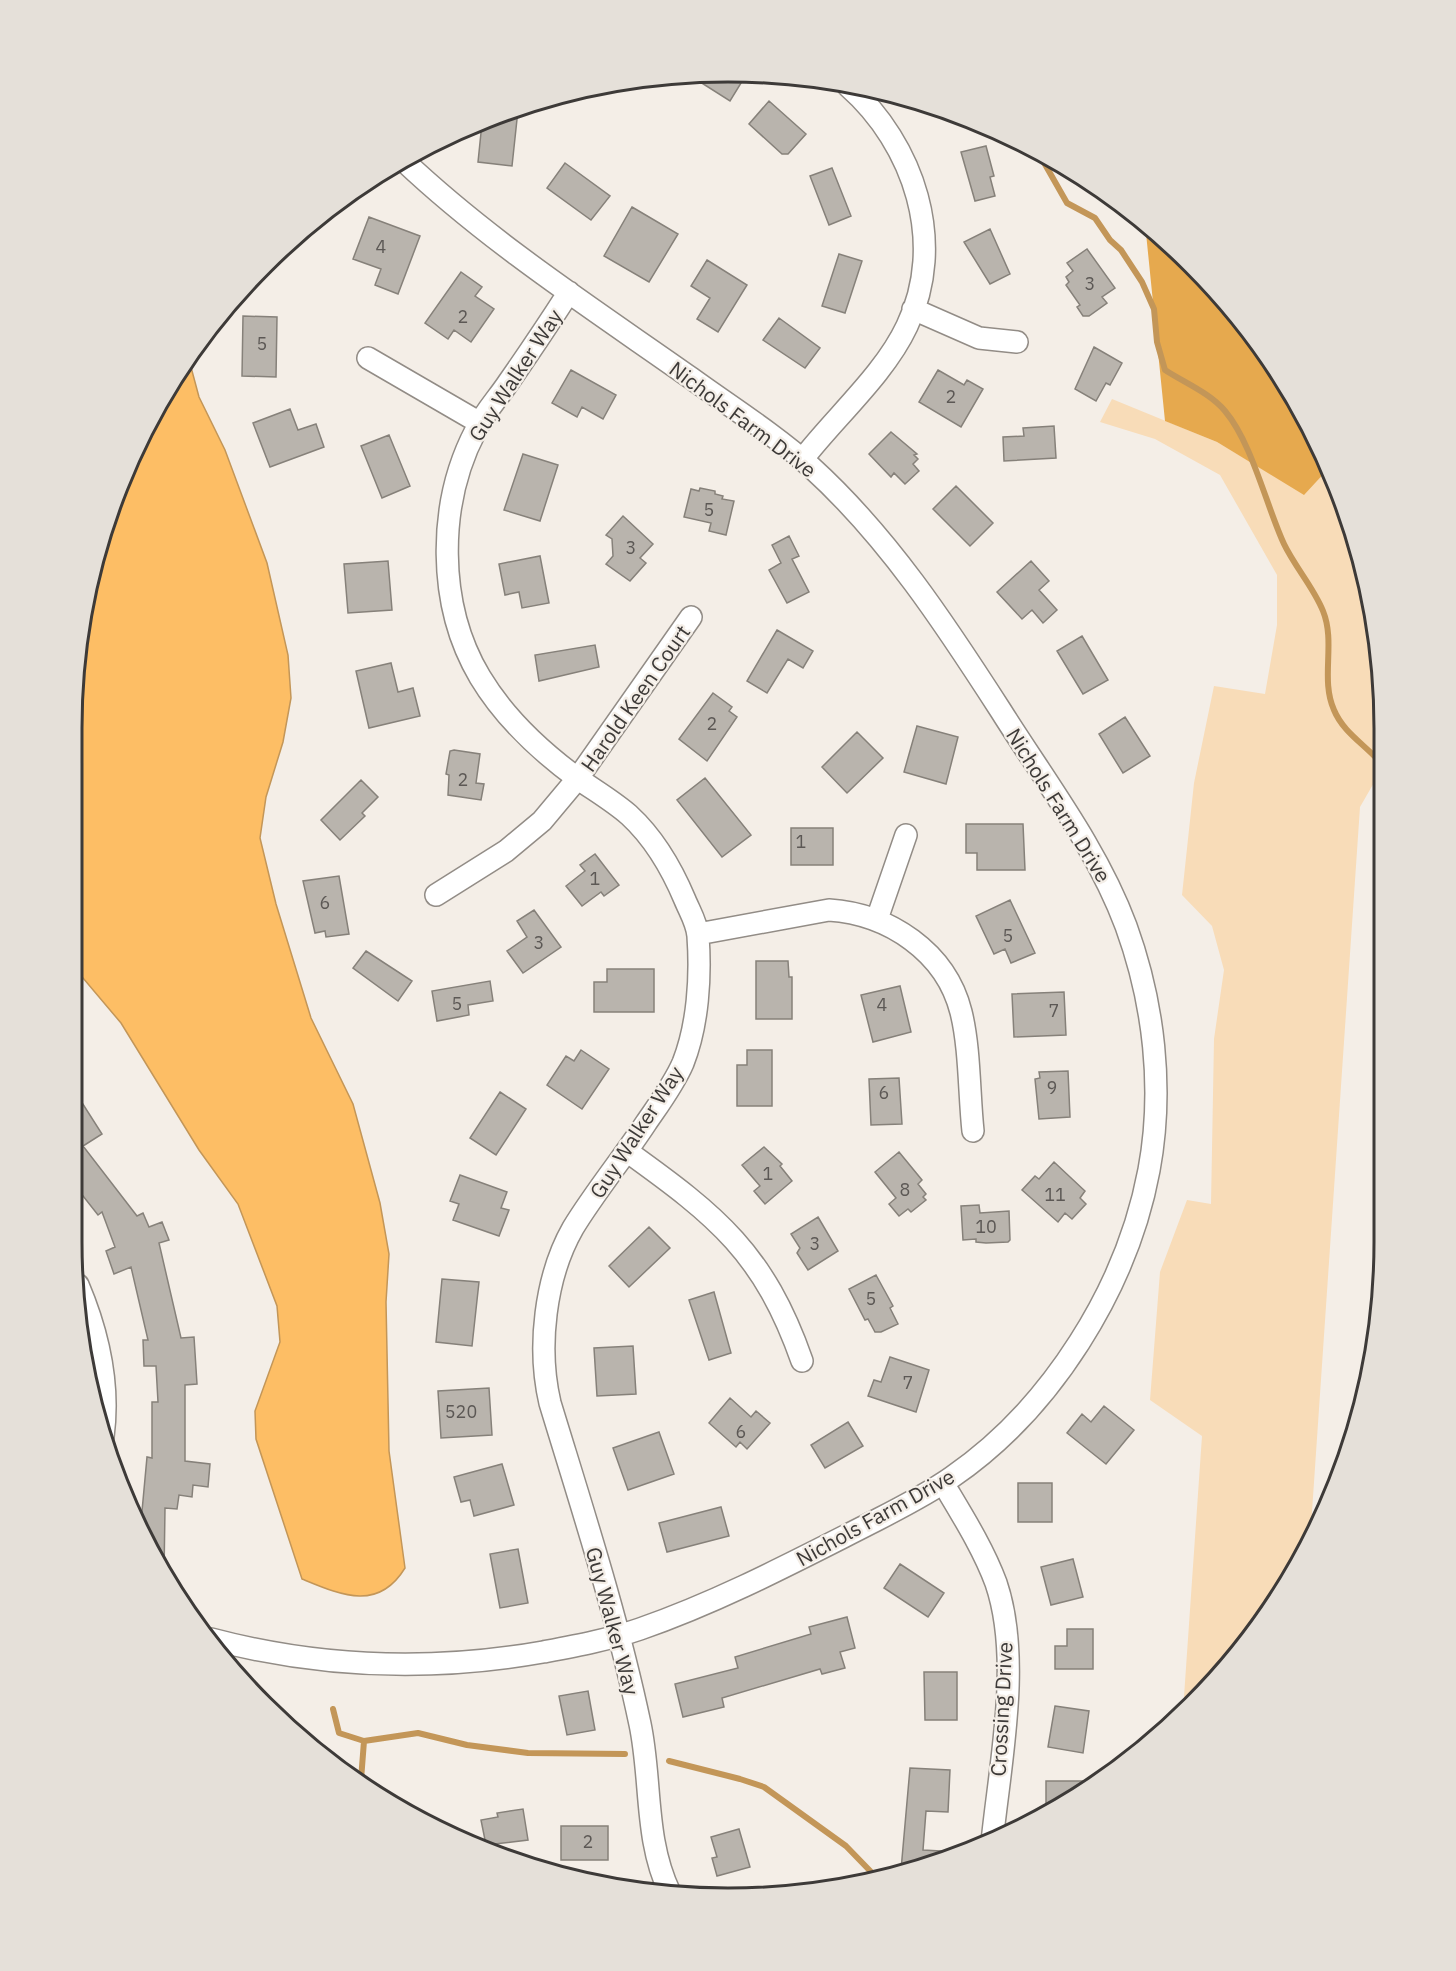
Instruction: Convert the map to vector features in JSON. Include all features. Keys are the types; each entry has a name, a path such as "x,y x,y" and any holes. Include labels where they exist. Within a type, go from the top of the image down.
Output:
{"street":[{"path":"802,460 894,349 914,309 923,265 920,206 911,173 890,132 858,96"},
{"name":"Nichols Farm Drive","path":"221,1642 311,1661 413,1667 509,1658 617,1636 727,1594 881,1517 943,1483 986,1449 1047,1388 1094,1318 1125,1249 1141,1205 1149,1170 1155,1103 1153,1037 1147,1000 1128,932 1095,857 928,602 882,542 845,500 802,460 779,441 499,242 437,193 410,167"},
{"name":"Guy Walker Way","path":"569,292 480,423 464,460 450,516 448,574 453,610 465,647 479,676 497,702 526,735 578,778 617,806 646,835 679,886 698,934 696,1008 683,1062 671,1086 628,1152 589,1204 563,1249 553,1277 545,1347 545,1383 617,1636 646,1753 650,1830 667,1885"},
{"path":"914,309 979,338 1017,342"},
{"path":"368,358 480,423"},
{"name":"Harold Keen Court","path":"435,895 506,851 542,821 578,778 691,617"},
{"path":"877,919 906,835"},
{"path":"698,934 829,910 848,911 877,919 897,928 927,953 955,994 962,1013 972,1131"},
{"path":"628,1152 702,1207 743,1248 776,1298 802,1361"},
{"path":"86,1305 100,1354 105,1391 104,1410"},
{"name":"Crossing Drive","path":"943,1483 981,1551 996,1584 1004,1616 1006,1691 993,1831"}],"shaded area":[{"path":"1146,237 1213,302 1265,369 1287,405 1322,476 1304,495 1217,442 1165,421"},
{"path":"191,369 199,397 225,450 267,563 288,655 291,698 283,742 266,797 260,838 276,904 311,1018 353,1104 380,1203 389,1254 386,1302 389,1451 405,1568 383,1591 358,1596 331,1590 302,1579 256,1439 255,1411 280,1342 277,1306 238,1204 199,1150 121,1023 82,977 82,728 88,644 104,561 132,481 169,405"},
{"path":"1112,399 1217,442 1304,494 1322,476 1352,561 1368,644 1372,686 1374,783 1360,807 1312,1518 1287,1566 1265,1602 1213,1669 1184,1699 1202,1436 1150,1400 1160,1272 1187,1200 1211,1204 1214,1039 1224,970 1212,926 1182,895 1194,783 1214,686 1265,694 1277,625 1277,575 1220,475 1155,439 1100,422"}],"building":[{"path":"702,83 741,83 730,101"},
{"path":"769,101 806,134 788,154 782,154 749,124"},
{"path":"517,118 512,166 478,162 481,132"},
{"path":"986,146 994,176 990,177 995,196 975,201 961,152"},
{"path":"565,163 610,196 591,220 547,188"},
{"path":"832,168 851,216 829,225 810,176"},
{"path":"632,207 678,234 649,282 604,256"},
{"path":"369,217 420,236 398,294 375,285 381,269 353,259"},
{"path":"990,229 1010,274 990,284 964,242"},
{"path":"1087,249 1115,288 1102,297 1107,303 1089,316 1083,316 1077,307 1080,305 1066,285 1069,282 1066,277 1073,271 1067,263"},
{"path":"839,254 862,261 845,313 822,306"},
{"path":"707,260 747,285 718,332 697,319 710,298 691,286"},
{"path":"461,272 482,287 475,296 494,309 471,342 454,330 448,339 425,323"},
{"path":"243,316 277,317 276,377 242,376"},
{"path":"779,318 820,348 805,368 763,340"},
{"path":"1094,347 1122,363 1110,385 1106,383 1096,401 1075,389"},
{"path":"571,370 616,395 603,419 582,407 577,417 552,403"},
{"path":"938,370 964,385 967,380 983,389 961,427 919,402"},
{"path":"290,409 298,430 316,424 324,447 270,467 253,423"},
{"path":"1054,426 1056,458 1004,461 1003,437 1024,436 1023,428"},
{"path":"891,432 917,454 914,455 918,459 913,464 919,471 905,484 894,473 891,477 869,454"},
{"path":"389,435 410,486 382,498 361,446"},
{"path":"523,454 558,465 540,521 504,510"},
{"path":"956,486 993,523 970,546 933,509"},
{"path":"700,488 715,491 715,494 723,496 722,499 734,501 726,535 709,531 711,523 684,517 691,489 699,491"},
{"path":"623,516 653,544 640,558 646,563 630,581 606,564 613,556 612,539 606,535"},
{"path":"789,536 799,556 792,559 809,592 787,603 769,570 781,563 772,545"},
{"path":"540,556 549,603 522,608 519,592 505,595 499,564"},
{"path":"388,561 392,610 348,613 344,564"},
{"path":"1031,561 1049,581 1039,590 1057,610 1043,623 1032,610 1022,619 997,592"},
{"path":"777,630 813,651 803,668 788,659 767,693 747,681"},
{"path":"1082,636 1108,680 1083,694 1057,651"},
{"path":"595,645 599,667 539,681 535,655"},
{"path":"391,663 398,692 413,688 420,716 369,728 356,671"},
{"path":"713,693 732,707 729,711 737,717 707,761 679,739"},
{"path":"1125,717 1150,756 1123,773 1099,734"},
{"path":"917,726 958,737 946,784 904,772"},
{"path":"857,732 883,758 847,793 822,767"},
{"path":"450,751 480,754 476,783 484,784 481,800 448,795 449,775 446,774"},
{"path":"705,778 751,835 722,857 677,800"},
{"path":"361,780 378,797 362,813 365,816 340,840 321,820"},
{"path":"966,824 1023,824 1025,870 977,870 977,853 966,853"},
{"path":"791,828 833,828 833,865 791,865"},
{"path":"595,854 619,885 604,896 601,892 582,906 566,886 585,871 580,865"},
{"path":"339,876 349,934 326,937 325,931 315,933 303,881"},
{"path":"1010,900 1035,953 1011,963 1005,949 994,954 976,916"},
{"path":"534,910 561,947 523,973 507,951 527,937 517,921"},
{"path":"366,951 412,981 398,1001 353,968"},
{"path":"756,961 788,961 789,977 792,977 792,1019 756,1019"},
{"path":"607,969 654,969 654,1012 594,1012 594,982 607,982"},
{"path":"490,981 493,1001 468,1005 469,1015 437,1021 432,991"},
{"path":"900,986 911,1032 873,1042 861,995"},
{"path":"1064,992 1066,1035 1014,1037 1012,994"},
{"path":"581,1050 609,1069 582,1109 547,1085 566,1056 574,1061"},
{"path":"747,1050 772,1050 772,1106 737,1106 737,1065 747,1065"},
{"path":"1068,1071 1070,1117 1039,1119 1035,1079 1040,1078 1039,1072"},
{"path":"899,1078 902,1124 871,1125 869,1079"},
{"path":"500,1092 526,1109 496,1155 470,1138"},
{"path":"82,1103 102,1134 83,1146 137,1216 143,1213 149,1227 162,1222 169,1240 159,1243 181,1338 194,1337 197,1384 185,1385 185,1461 210,1464 208,1487 193,1485 192,1497 179,1495 177,1509 165,1508 164,1557 142,1512 147,1457 152,1458 152,1402 158,1402 156,1366 144,1366 143,1340 148,1340 131,1267 114,1274 106,1251 115,1247 102,1212 98,1215 82,1195"},
{"path":"764,1147 782,1164 780,1166 792,1181 765,1204 754,1191 760,1186 742,1165"},
{"path":"899,1152 922,1180 918,1184 926,1194 923,1197 926,1200 911,1212 908,1209 899,1216 889,1204 896,1198 875,1172"},
{"path":"1054,1162 1085,1191 1080,1198 1086,1204 1072,1219 1065,1213 1058,1222 1022,1190 1035,1176 1039,1179"},
{"path":"460,1175 507,1192 501,1208 509,1210 499,1236 453,1220 459,1204 450,1201"},
{"path":"979,1205 980,1213 1009,1211 1010,1240 1008,1242 986,1243 976,1242 976,1239 963,1240 961,1206"},
{"path":"818,1217 838,1251 808,1270 797,1253 800,1248 791,1234"},
{"path":"649,1227 670,1248 629,1287 609,1266"},
{"path":"876,1275 893,1306 890,1308 898,1324 881,1332 875,1332 868,1319 865,1320 849,1289"},
{"path":"442,1279 479,1282 472,1346 436,1342"},
{"path":"714,1292 731,1353 709,1360 689,1300"},
{"path":"633,1346 636,1394 597,1396 594,1348"},
{"path":"890,1357 929,1370 916,1412 868,1396 874,1380 881,1382"},
{"path":"489,1388 492,1435 441,1438 438,1391"},
{"path":"730,1398 751,1417 756,1411 770,1423 747,1449 740,1442 736,1447 709,1423"},
{"path":"1104,1406 1134,1430 1106,1464 1067,1433 1082,1414 1091,1422"},
{"path":"848,1422 863,1446 825,1468 811,1445"},
{"path":"659,1432 674,1474 628,1490 613,1448"},
{"path":"502,1464 514,1505 474,1516 470,1500 461,1502 454,1477"},
{"path":"1018,1483 1052,1483 1052,1522 1018,1522"},
{"path":"721,1507 729,1536 667,1552 659,1523"},
{"path":"518,1549 528,1603 500,1608 490,1554"},
{"path":"1073,1559 1083,1597 1051,1605 1041,1567"},
{"path":"900,1564 944,1593 928,1617 884,1588"},
{"path":"847,1617 855,1648 840,1652 845,1668 822,1674 820,1669 722,1698 724,1707 683,1717 675,1684 738,1668 735,1657 811,1634 809,1627"},
{"path":"1067,1629 1093,1629 1093,1669 1055,1669 1055,1646 1067,1646"},
{"path":"924,1672 957,1672 957,1720 925,1720"},
{"path":"588,1691 595,1730 567,1735 559,1696"},
{"path":"1055,1706 1089,1711 1083,1753 1048,1747"},
{"path":"910,1768 950,1770 948,1812 926,1811 923,1850 943,1851 901,1865"},
{"path":"1046,1781 1085,1781 1051,1802 1046,1805"},
{"path":"523,1809 528,1840 494,1844 485,1841 481,1820 498,1817 497,1813"},
{"path":"561,1826 608,1826 608,1860 561,1860"},
{"path":"739,1829 750,1867 717,1876 712,1858 717,1857 711,1837"}],"waterway":[{"path":"1046,166 1067,203 1095,218 1110,240 1121,250 1142,282 1154,309 1157,342 1165,370 1212,399 1235,424 1251,457 1284,544 1323,611 1328,636 1328,686 1334,710 1348,731 1374,756"},
{"path":"333,1709 339,1733 364,1741 361,1774"},
{"path":"364,1741 418,1733 467,1745 528,1753 625,1754"},
{"path":"669,1761 764,1787 846,1846 871,1872"}]}
